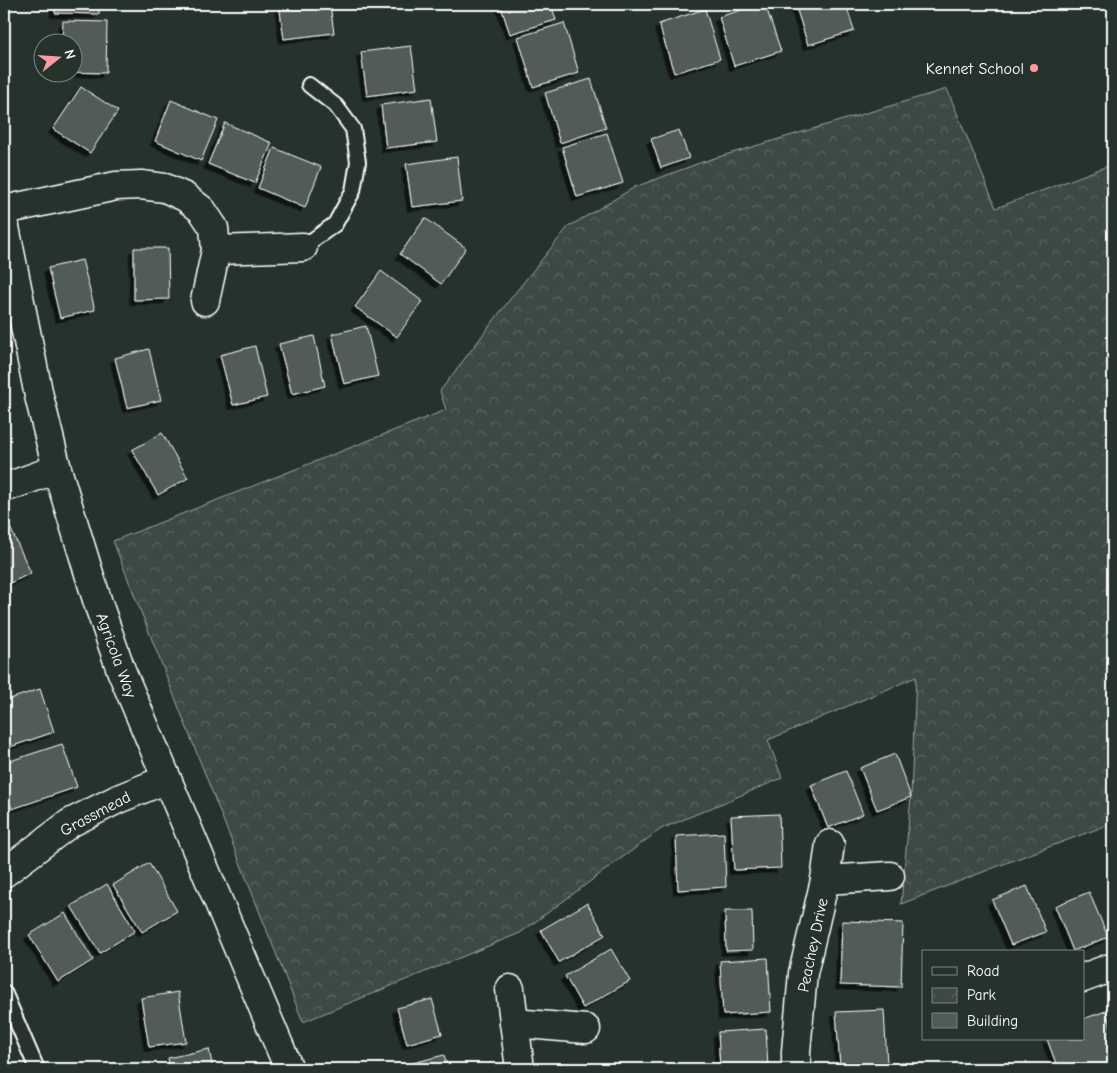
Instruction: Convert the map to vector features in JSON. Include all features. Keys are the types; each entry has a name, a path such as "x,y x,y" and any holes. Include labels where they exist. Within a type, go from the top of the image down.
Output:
{"street":[{"path":"4,210 116,186 141,185 165,188 186,197 202,210 214,228 216,250 205,301"},
{"name":"Agricola Way","path":"4,222 22,318 57,469 98,603 121,670 166,780 289,1069"},
{"path":"216,250 303,247"},
{"path":"4,488 57,469"},
{"name":"Grassmead","path":"4,873 70,823 118,799 166,780"},
{"name":"Peachey Drive","path":"796,1069 803,973 825,880 830,844"},
{"name":"Peachey Drive","path":"825,880 890,876"},
{"path":"1084,978 1113,967"},
{"path":"510,989 520,1069"},
{"path":"514,1023 586,1029"}],"lane":[{"path":"303,247 335,224 353,191 358,162 353,129 336,106 309,85"},
{"path":"4,992 37,1069"}],"green space":[{"path":"947,89 996,208 1113,164 1113,823 901,904 911,796 916,677 768,740 782,778 661,829 520,933 303,1022 113,541 446,410 440,391 568,227 635,187 705,161"}],"building":[{"path":"55,4 99,4 99,14 55,13"},
{"path":"279,4 330,4 334,33 284,39"},
{"path":"500,4 551,4 556,20 510,34"},
{"path":"765,4 781,51 734,66 719,17"},
{"path":"795,4 846,4 854,31 808,45"},
{"path":"705,9 720,59 674,73 659,24"},
{"path":"63,21 107,22 106,73 82,72 82,32 62,32"},
{"path":"564,23 579,73 533,87 518,37"},
{"path":"411,46 417,89 367,96 361,52"},
{"path":"591,79 606,128 560,143 545,93"},
{"path":"81,87 118,111 90,153 53,129"},
{"path":"431,98 437,142 386,148 381,105"},
{"path":"171,100 218,120 201,161 155,141"},
{"path":"225,123 272,143 255,183 208,164"},
{"path":"679,130 689,158 661,168 651,139"},
{"path":"607,133 623,183 577,197 562,147"},
{"path":"274,148 321,167 305,208 258,188"},
{"path":"457,157 462,201 412,207 406,164"},
{"path":"425,218 466,248 441,284 400,254"},
{"path":"134,248 168,248 169,299 134,300"},
{"path":"82,260 95,310 60,318 48,268"},
{"path":"381,271 422,301 397,337 355,307"},
{"path":"366,326 378,376 344,384 332,334"},
{"path":"314,336 325,386 292,394 279,344"},
{"path":"255,346 267,397 233,405 220,355"},
{"path":"149,349 161,400 127,408 115,358"},
{"path":"162,433 188,478 158,495 132,450"},
{"path":"7,521 31,573 4,586 4,523"},
{"path":"40,689 54,732 4,749 4,701"},
{"path":"62,744 77,787 12,809 4,786 4,763"},
{"path":"895,754 911,797 877,810 860,768"},
{"path":"846,771 863,814 828,828 811,785"},
{"path":"779,814 781,868 734,870 731,816"},
{"path":"724,833 726,887 678,890 676,836"},
{"path":"149,863 177,911 142,932 113,885"},
{"path":"107,884 135,931 100,953 71,906"},
{"path":"1027,886 1046,932 1011,945 992,900"},
{"path":"1089,892 1108,937 1073,950 1055,906"},
{"path":"587,903 605,935 559,962 541,930"},
{"path":"725,911 752,911 753,950 726,951"},
{"path":"65,913 93,960 58,982 29,935"},
{"path":"842,921 903,923 901,987 840,985"},
{"path":"611,949 630,981 583,1008 565,976"},
{"path":"768,958 771,1012 723,1015 720,961"},
{"path":"178,992 186,1042 149,1047 141,998"},
{"path":"432,999 442,1034 407,1044 397,1008"},
{"path":"884,1010 887,1064 840,1066 836,1012"},
{"path":"1106,1011 1113,1032 1113,1065 1101,1069 1058,1069 1047,1040 1084,1040 1084,1019"},
{"path":"766,1029 768,1069 720,1069 718,1032"},
{"path":"209,1049 213,1069 170,1069 168,1058"},
{"path":"444,1055 448,1069 410,1069 409,1064"}],"place":[{"name":"Kennet School","path":"1034,68"}]}
